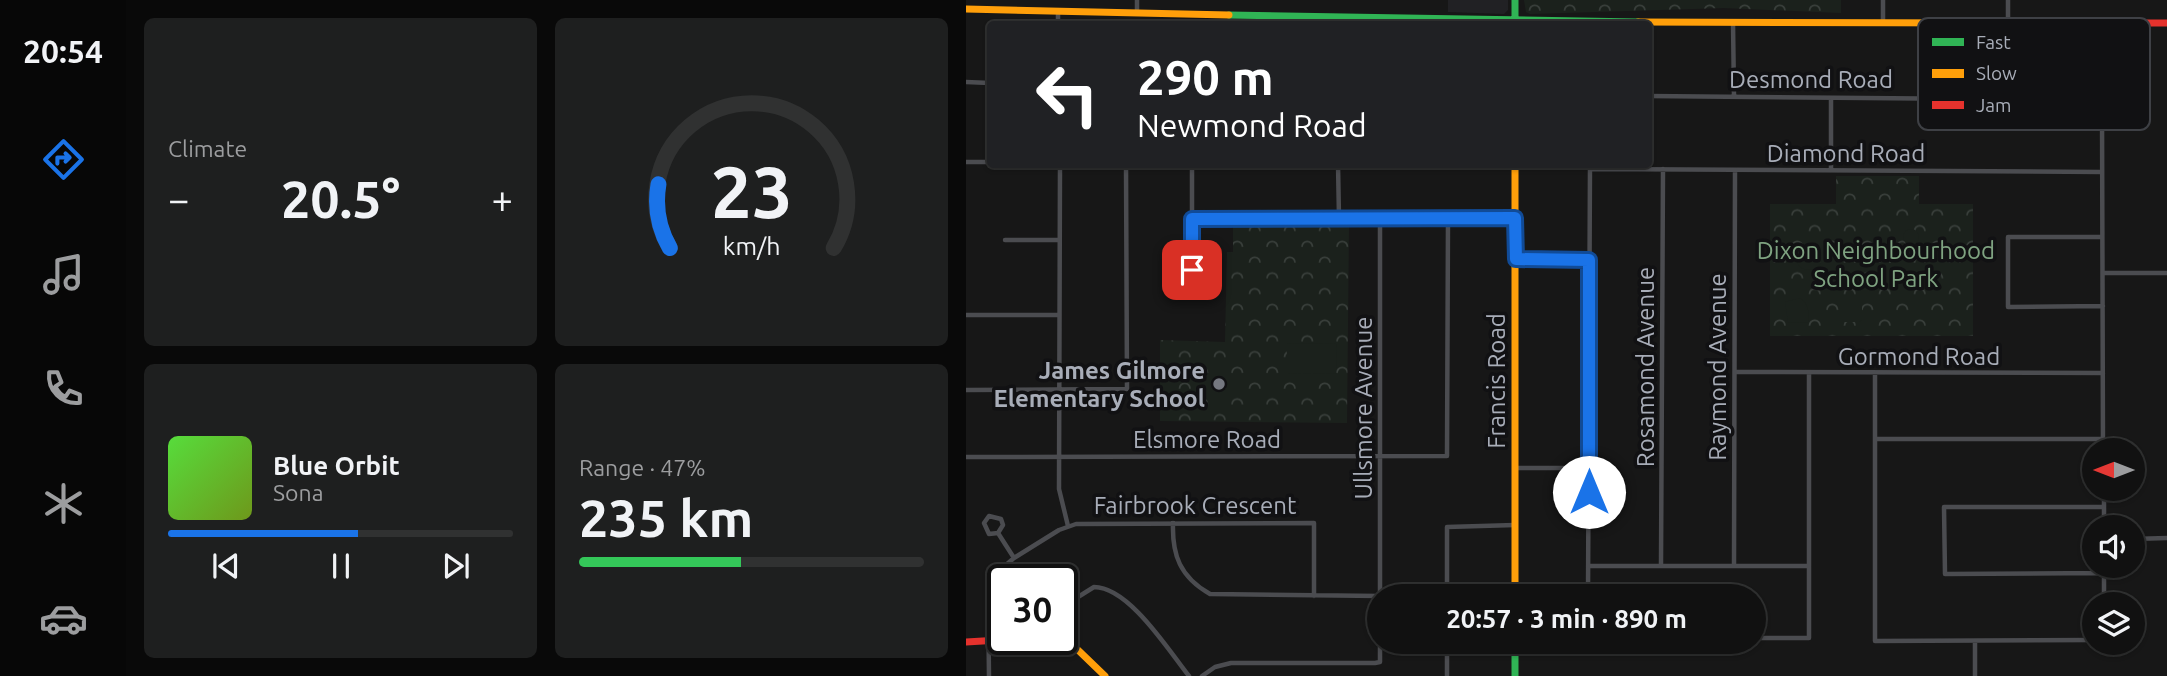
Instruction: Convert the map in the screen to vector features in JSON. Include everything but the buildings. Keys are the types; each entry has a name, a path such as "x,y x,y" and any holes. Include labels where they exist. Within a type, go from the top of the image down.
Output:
{"main road":[{"path":"1515,0 1516,21"},
{"path":"966,9 1338,21"},
{"path":"1652,22 1918,23"},
{"name":"Francis Road","path":"1515,168 1515,584"},
{"path":"966,642 987,642"},
{"path":"1078,650 1105,676"},
{"path":"1515,654 1515,676"}],"street":[{"path":"1137,13 1138,0"},
{"path":"1883,0 1883,23"},
{"path":"2008,0 2008,18"},
{"path":"1058,11 1058,21"},
{"path":"1733,22 1734,96"},
{"path":"966,82 987,83"},
{"name":"Desmond Road","path":"1652,96 1918,97"},
{"path":"1831,97 1831,170"},
{"name":"Desmond Road","path":"2102,130 2102,172"},
{"path":"966,162 987,162"},
{"path":"1060,168 1059,496 1068,526"},
{"path":"966,390 1127,389 1126,168"},
{"path":"1192,168 1192,296"},
{"path":"1338,168 1339,218"},
{"path":"1588,584 1590,168"},
{"name":"Diamond Road","path":"1626,168 2102,172"},
{"name":"Rosamond Avenue","path":"1661,565 1663,169"},
{"name":"Raymond Avenue","path":"1734,565 1735,170"},
{"path":"2102,172 2103,438"},
{"path":"1192,219 1515,218"},
{"name":"Ullsmore Avenue","path":"1380,219 1380,584"},
{"name":"Elsmore Road","path":"966,457 1447,456 1448,219"},
{"path":"2102,237 2007,237 2008,307 2103,306"},
{"path":"1005,240 1059,240"},
{"path":"1516,259 1589,260"},
{"path":"2102,273 2167,272"},
{"path":"966,315 1059,315"},
{"name":"Gormond Road","path":"1735,372 2103,373"},
{"path":"1875,373 1875,641 2082,640"},
{"path":"1766,638 1809,638 1809,374"},
{"path":"1875,439 2082,439"},
{"path":"1515,468 1589,468"},
{"path":"2104,501 2104,515"},
{"path":"2082,573 1945,573 1944,507 2104,508"},
{"path":"989,516 1001,519 1002,528 998,533 992,534 985,529 985,520 989,516"},
{"name":"Fairbrook Crescent","path":"1005,564 1068,526 1082,523 1314,523 1314,596"},
{"path":"1173,523 1173,550 1177,560 1210,594 1367,597"},
{"path":"1447,584 1447,527 1515,525"},
{"path":"998,533 1014,558"},
{"path":"2145,539 2167,538"},
{"path":"1588,566 1809,566"},
{"path":"1078,596 1089,589 1106,589 1140,616 1189,676"},
{"path":"1975,641 1975,676"},
{"path":"1202,676 1221,665 1231,663 1380,662 1380,654"},
{"path":"1447,654 1447,676"},
{"name":"Fairbrook Crescent","path":"988,655 989,676"}],"shaded area":[{"path":"1448,0 1508,0 1508,10 1504,14 1448,12"}],"green space":[{"path":"1524,0 1841,0 1841,13 1724,8 1530,14 1526,12"},
{"name":"Dixon Neighbourhood School Park","path":"1836,176 1919,176 1919,204 1973,204 1973,336 1770,336 1770,204 1836,204"},
{"path":"1233,224 1349,224 1347,423 1160,421 1160,340 1225,342 1227,252 1233,252"},
{"path":"1911,229 1917,231 1917,243 1911,245 1905,243 1903,237 1905,231"},
{"path":"1809,244 1818,248 1822,257 1818,266 1809,270 1800,266 1796,257 1800,248"},
{"path":"1800,298 1808,308 1808,322 1788,323 1785,302"},
{"path":"1839,300 1862,300 1862,320 1839,322"},
{"path":"1287,343 1337,344 1336,374 1287,373"}],"traffic: fast":[{"path":"1515,0 1515,21"},
{"path":"1229,15 1580,21"},
{"path":"1515,654 1515,676"}],"traffic: slow":[{"path":"966,9 1229,15"},
{"path":"1652,22 1918,23"},
{"path":"1515,168 1515,584"},
{"path":"1078,650 1105,676"}],"traffic: jam":[{"path":"2150,23 2167,23"},
{"path":"966,642 987,641"}],"place":[{"name":"James Gilmore Elementary School","path":"1219,384"}],"route":[{"path":"1192,270 1192,219 1515,218 1516,259 1589,260 1589,492"}]}
